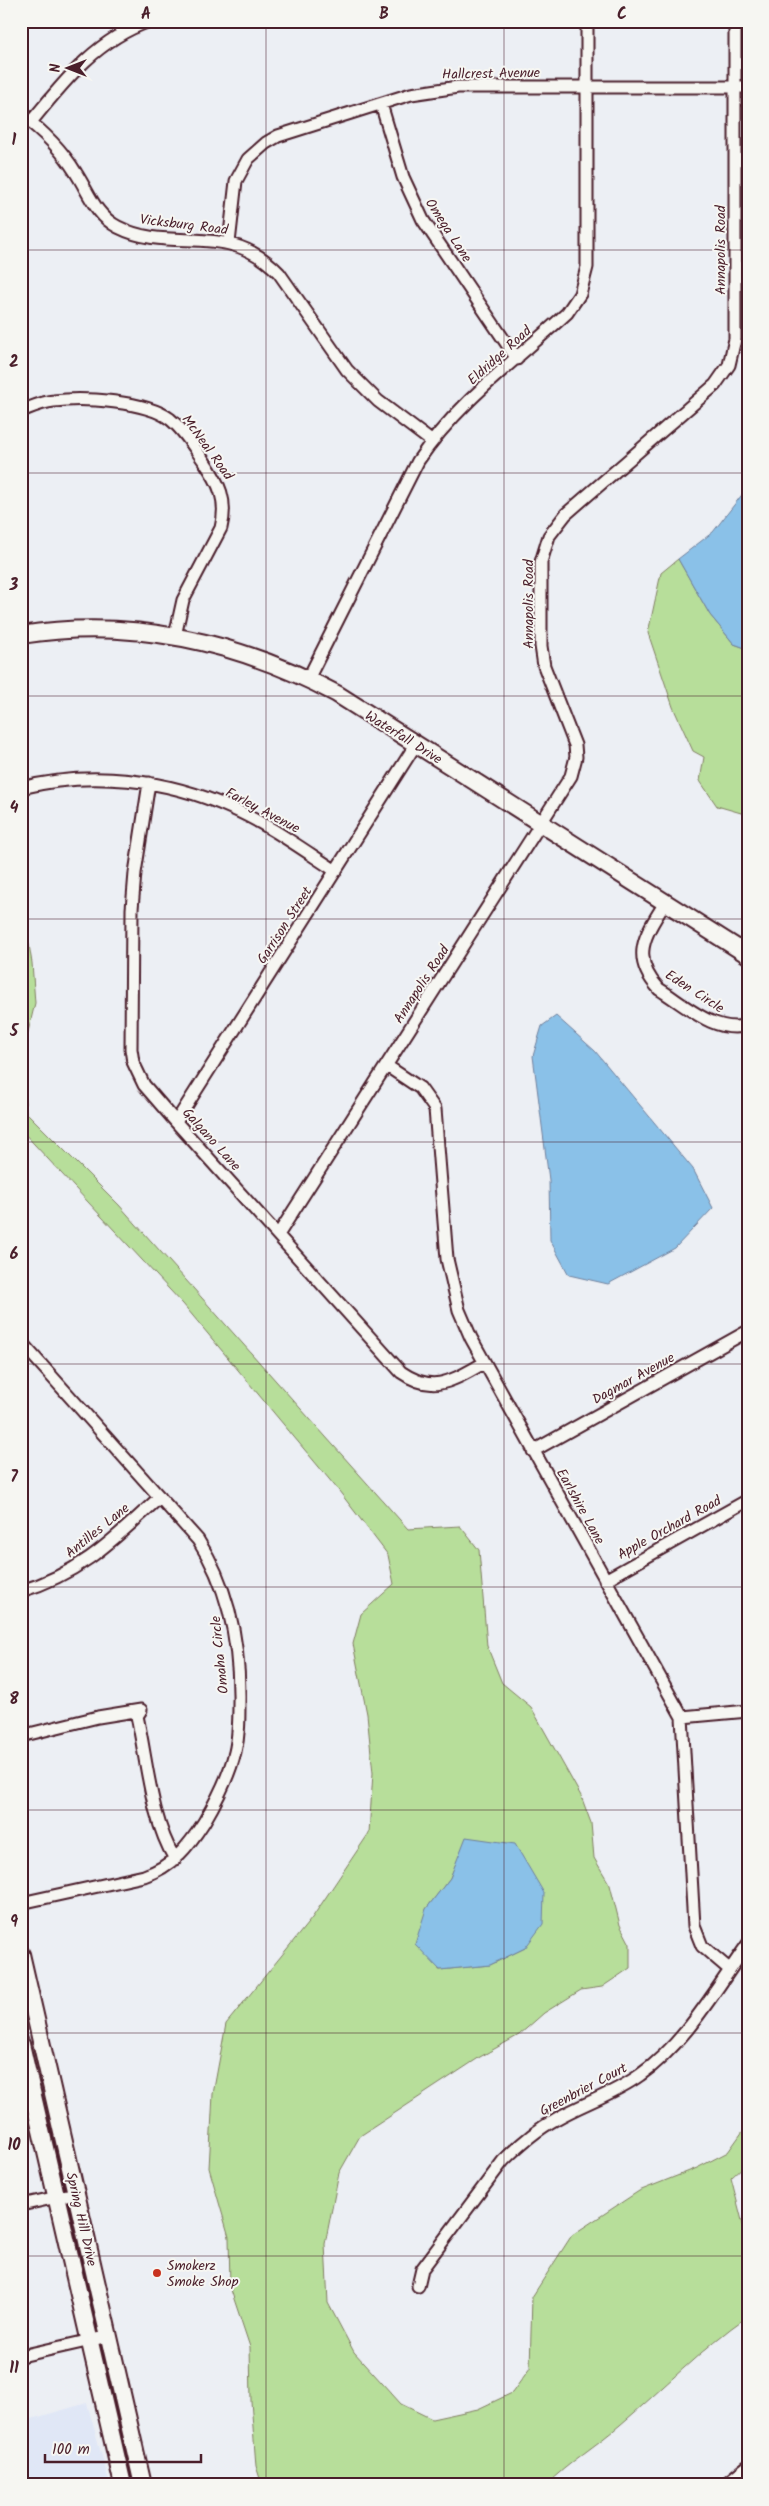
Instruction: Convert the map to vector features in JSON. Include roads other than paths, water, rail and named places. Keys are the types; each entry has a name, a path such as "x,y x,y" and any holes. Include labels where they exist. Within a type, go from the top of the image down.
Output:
{"main road":[{"name":"Waterfall Drive","path":"22,632 107,629 175,636 246,654 308,679 337,694 748,955"},
{"name":"Spring Hill Drive","path":"21,1954 143,2485"},
{"name":"Spring Hill Drive","path":"22,2051 123,2485"}],"street":[{"path":"116,21 123,33"},
{"path":"31,122 68,76 84,60 123,33 150,21"},
{"name":"Eldridge Road","path":"308,679 418,461 431,441 455,416 567,313 580,294 585,281 587,21"},
{"name":"Annapolis Road","path":"278,1236 571,776 576,756 572,737 542,655 541,562 549,536 566,514 715,385 729,365 735,339 735,21"},
{"name":"Hallcrest Avenue","path":"229,243 236,181 248,159 256,151 278,136 411,94 458,87 748,88"},
{"name":"Omega Lane","path":"381,104 403,177 423,220 517,359"},
{"name":"Vicksburg Road","path":"21,115 31,122 62,153 95,206 115,225 142,235 229,243 243,247 269,263 279,273 347,370 378,401 431,441"},
{"name":"McNeal Road","path":"21,411 36,405 67,400 145,407 163,415 180,428 214,475 222,492 224,517 221,528 182,600 175,636"},
{"name":"Garrison Street","path":"176,1122 416,744"},
{"name":"Farley Avenue","path":"21,788 60,781 89,779 149,783 196,794 232,808 260,823 336,871"},
{"name":"Galgano Lane","path":"149,783 135,872 132,909 130,1049 133,1062 144,1086 401,1372 412,1380 429,1384 446,1383 484,1363"},
{"name":"Eden Circle","path":"665,903 648,930 643,945 643,960 652,981 659,989 712,1023 732,1028 748,1025"},
{"name":"Earlshire Lane","path":"386,1066 420,1088 435,1109 445,1236 452,1284 462,1317 484,1363 682,1716 694,1926 702,1946 729,1969"},
{"name":"Dagmar Avenue","path":"533,1451 748,1331"},
{"name":"Omaha Circle","path":"21,1342 198,1540 220,1580 230,1613 238,1658 239,1687 238,1736 226,1780 193,1839 176,1859 159,1870 144,1876 21,1903"},
{"name":"Antilles Lane","path":"21,1591 57,1578 77,1568 96,1555 160,1497"},
{"name":"Apple Orchard Road","path":"605,1580 748,1500"},
{"path":"21,1736 98,1717 140,1710 137,1716 156,1805 165,1842 176,1859"},
{"path":"682,1716 748,1711"},
{"name":"Greenbrier Court","path":"418,2286 422,2269 503,2161 519,2146 557,2118 622,2087 655,2064 682,2035 748,1944"},
{"path":"22,2051 43,2050"},
{"path":"21,2205 76,2193"},
{"path":"21,2356 110,2336"},
{"path":"724,2485 748,2466"}],"water":[{"path":"748,487 748,649 734,644 710,615 678,559 713,532"},
{"path":"556,1016 595,1051 693,1169 713,1208 675,1248 608,1284 569,1275 550,1240 549,1180 533,1056 542,1026"},
{"path":"466,1837 515,1844 544,1893 543,1924 525,1948 490,1965 440,1970 415,1944 426,1909 450,1878"}],"place":[{"name":"Smokerz Smoke Shop","path":"157,2273"}]}
